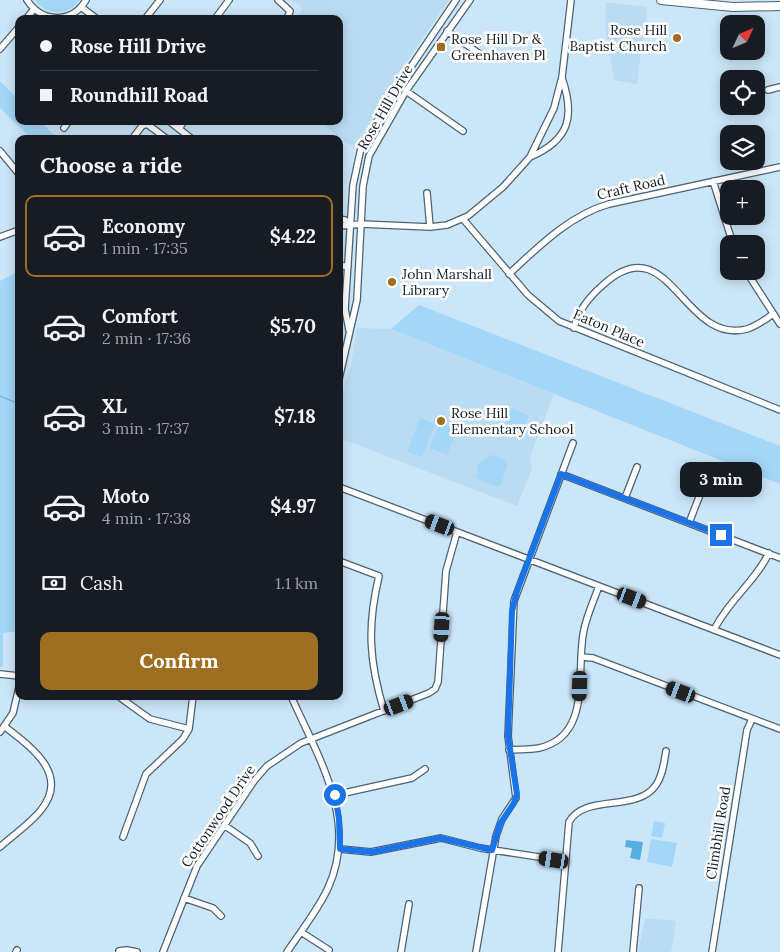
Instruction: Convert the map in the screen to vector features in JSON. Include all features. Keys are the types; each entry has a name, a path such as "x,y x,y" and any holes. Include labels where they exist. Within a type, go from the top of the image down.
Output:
{"main road":[{"path":"661,0 746,4 769,3 780,6"}],"street":[{"path":"27,0 34,9 44,15"},
{"path":"69,15 81,7 86,0"},
{"path":"149,15 160,0"},
{"path":"218,15 229,0"},
{"path":"278,0 290,11 288,15"},
{"name":"Rose Hill Drive","path":"343,357 357,300 353,178 364,142 402,80 456,0"},
{"name":"Rose Hill Drive","path":"349,330 345,309 348,267 369,156 406,91 470,0"},
{"path":"343,226 356,224 430,228 447,226 463,219 503,187 530,157 551,117 562,77 571,0"},
{"path":"81,7 92,15"},
{"path":"29,15 34,9"},
{"path":"447,31 484,57 495,58"},
{"path":"0,49 15,32"},
{"path":"530,157 550,147 566,126 570,104 562,77"},
{"path":"768,90 780,87"},
{"path":"406,91 463,131"},
{"path":"135,135 142,126 149,125 163,135"},
{"path":"174,125 187,135"},
{"path":"179,129 182,125"},
{"path":"0,151 15,169"},
{"name":"Craft Road","path":"509,274 568,224 589,210 780,167"},
{"path":"713,181 730,235"},
{"path":"427,193 430,228"},
{"name":"Eaton Place","path":"463,219 509,274 541,308 574,328 780,410"},
{"path":"343,220 356,224"},
{"path":"0,237 15,231"},
{"path":"343,266 348,267"},
{"path":"574,328 582,309 593,294 618,273 634,267 646,268 657,273 704,319 720,328 746,329 773,314"},
{"path":"752,280 780,324"},
{"path":"476,952 492,850 500,824 516,798 509,750 512,611 528,559 573,443"},
{"path":"624,498 637,467"},
{"path":"561,474 780,558"},
{"path":"343,489 780,654"},
{"path":"690,523 701,492"},
{"name":"Cottonwood Drive","path":"164,952 197,866 267,766 287,750 310,739 437,690 446,571 457,532"},
{"path":"714,630 720,618 762,566 769,553"},
{"path":"343,562 379,576 372,604 370,642 374,674 384,710"},
{"path":"509,750 545,746 557,740 568,730 578,708 585,627 599,586"},
{"path":"581,657 593,658 780,729"},
{"path":"0,674 15,676"},
{"path":"0,847 41,810 51,793 51,777 45,761 2,729 15,708 17,700"},
{"path":"124,700 150,719 189,729"},
{"path":"123,837 146,774 183,739 189,729 193,700"},
{"path":"287,952 328,887 340,849 339,819 335,795 293,700"},
{"name":"Climbhill Road","path":"712,952 747,730 752,719"},
{"path":"558,952 567,827 571,818 583,810 636,799 647,794 660,777 666,750"},
{"path":"335,795 412,778 425,770"},
{"path":"224,825 250,843 258,856"},
{"path":"340,849 372,852 440,838 492,850 565,861"},
{"path":"633,952 639,888"},
{"path":"184,898 213,908 221,916"},
{"path":"401,952 408,904"},
{"path":"301,932 328,950"},
{"path":"119,951 137,952"}],"shaded area":[{"path":"35,0 80,0 70,9 57,12 45,9"},
{"path":"291,0 449,0 399,72 354,148 343,140 343,135 337,135 324,125 343,125 343,15 299,15 303,9"},
{"path":"606,2 647,7 637,84 614,80 605,27"},
{"path":"0,81 15,96 15,123 0,108"},
{"path":"18,125 44,125 54,135 28,135"},
{"path":"15,273 15,632 3,633 3,667 0,667 0,281"},
{"path":"419,305 780,446 780,484 391,329"},
{"name":"Rose Hill Elementary School","path":"357,328 391,329 554,394 530,457 532,469 517,506 343,440 343,391 351,366"},
{"path":"512,408 529,416 522,434 511,432 506,425 505,422"},
{"path":"420,418 435,424 422,457 407,452"},
{"path":"440,422 457,429 447,455 430,448"},
{"path":"491,455 500,457 508,463 501,485 497,487 476,478 479,463"},
{"path":"654,821 665,823 662,838 651,836"},
{"path":"651,839 677,843 672,867 647,862"},
{"path":"626,840 643,842 640,860 630,858 632,848 625,847"},
{"path":"645,918 676,921 671,952 638,952"}],"waterway":[{"path":"0,396 15,402"}],"place":[{"name":"Rose Hill Baptist Church","path":"677,38"},
{"name":"Rose Hill Dr & Greenhaven Pl","path":"441,47"},
{"name":"John Marshall Library","path":"392,282"},
{"name":"Rose Hill Elementary School","path":"441,421"}],"route":[{"path":"335,795 339,819 340,849 372,852 440,838 492,850 500,824 514,803 517,794 510,760 508,736 512,611 517,591 561,474 721,535"}]}
